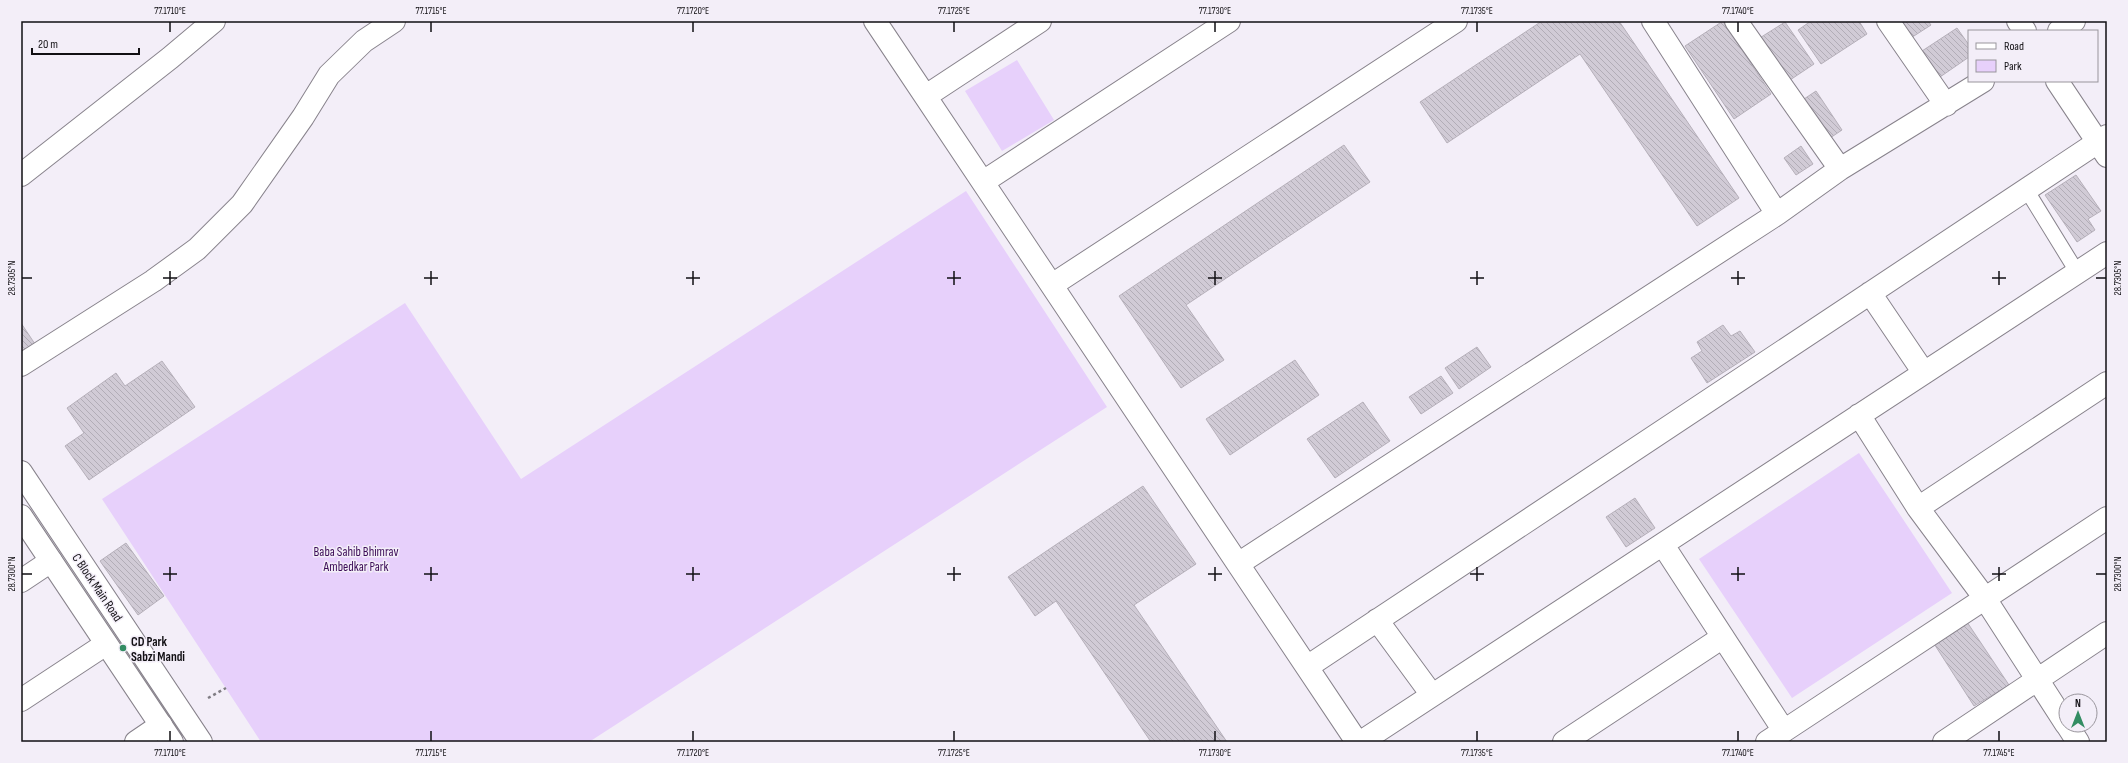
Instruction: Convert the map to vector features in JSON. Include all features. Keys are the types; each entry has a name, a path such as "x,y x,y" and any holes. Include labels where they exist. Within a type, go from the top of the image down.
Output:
{"street":[{"path":"21,175 170,58 214,21"},
{"path":"21,365 154,281 197,249 242,204 304,117 328,75 364,41 394,21"},
{"path":"875,21 1357,742"},
{"path":"926,96 1040,21"},
{"path":"983,182 1229,21"},
{"path":"1052,285 1456,21"},
{"path":"1654,21 1777,214"},
{"path":"1736,21 1840,169"},
{"path":"1888,21 1946,105"},
{"path":"2018,21 2024,30"},
{"path":"2060,30 2074,21"},
{"path":"1238,564 1777,214 1840,169 1981,82"},
{"path":"1307,667 2026,189 2104,145 2058,82"},
{"path":"1361,742 2107,253"},
{"path":"1870,293 1924,373"},
{"path":"1918,508 2107,383"},
{"path":"1859,415 1918,508 1984,597 2058,711"},
{"name":"C Block Main Road","path":"21,472 201,742"},
{"name":"C Block Main Road","path":"21,516 167,734"},
{"path":"1663,545 1723,637 1776,736 1984,597 2107,518"},
{"path":"21,581 51,561"},
{"path":"1377,620 1432,695"},
{"path":"1944,742 2107,633"},
{"path":"1564,742 1723,637"},
{"path":"21,700 106,644"},
{"path":"2072,733 2078,742"},
{"path":"136,742 167,734"}],"lane":[{"path":"2026,189 2077,272"}],"green space":[{"path":"1017,60 1054,120 1002,151 965,91"},
{"name":"Baba Sahib Bhimrav Ambedkar Park","path":"966,191 1107,407 589,742 261,742 102,499 405,303 521,479"},
{"path":"1859,453 1952,593 1792,698 1699,559"}],"building":[{"path":"1542,21 1619,21 1739,198 1697,226 1580,54 1447,143 1420,102"},
{"path":"1723,21 1771,94 1734,119 1685,46"},
{"path":"1811,21 1859,21 1867,34 1821,64 1798,30"},
{"path":"1888,21 1928,21 1931,25 1903,43"},
{"path":"1785,22 1814,64 1784,84 1755,41"},
{"path":"1957,28 1968,44 1968,58 1940,77 1922,51"},
{"path":"1816,91 1842,130 1827,140 1801,101"},
{"path":"1344,145 1370,182 1186,305 1224,360 1181,388 1119,296"},
{"path":"1801,146 1813,164 1796,175 1784,158"},
{"path":"2076,175 2101,211 2088,219 2095,230 2077,242 2045,195"},
{"path":"21,323 35,344 21,354"},
{"path":"1723,325 1731,336 1740,331 1755,352 1707,383 1691,358 1702,351 1697,342"},
{"path":"1477,347 1491,367 1459,389 1445,368"},
{"path":"1295,360 1319,395 1230,455 1206,419"},
{"path":"162,361 195,407 89,480 65,446 84,433 67,408 116,373 125,386"},
{"path":"1441,376 1453,393 1421,414 1409,397"},
{"path":"1363,402 1390,441 1335,478 1307,439"},
{"path":"1143,486 1196,564 1134,605 1227,742 1151,742 1056,601 1035,616 1008,577"},
{"path":"1635,498 1655,528 1626,547 1606,517"},
{"path":"126,543 164,596 138,615 100,561"},
{"path":"1965,619 2009,685 1974,706 1931,639"}],"place":[{"name":"CD Park Sabzi Mandi","path":"123,648"}]}
